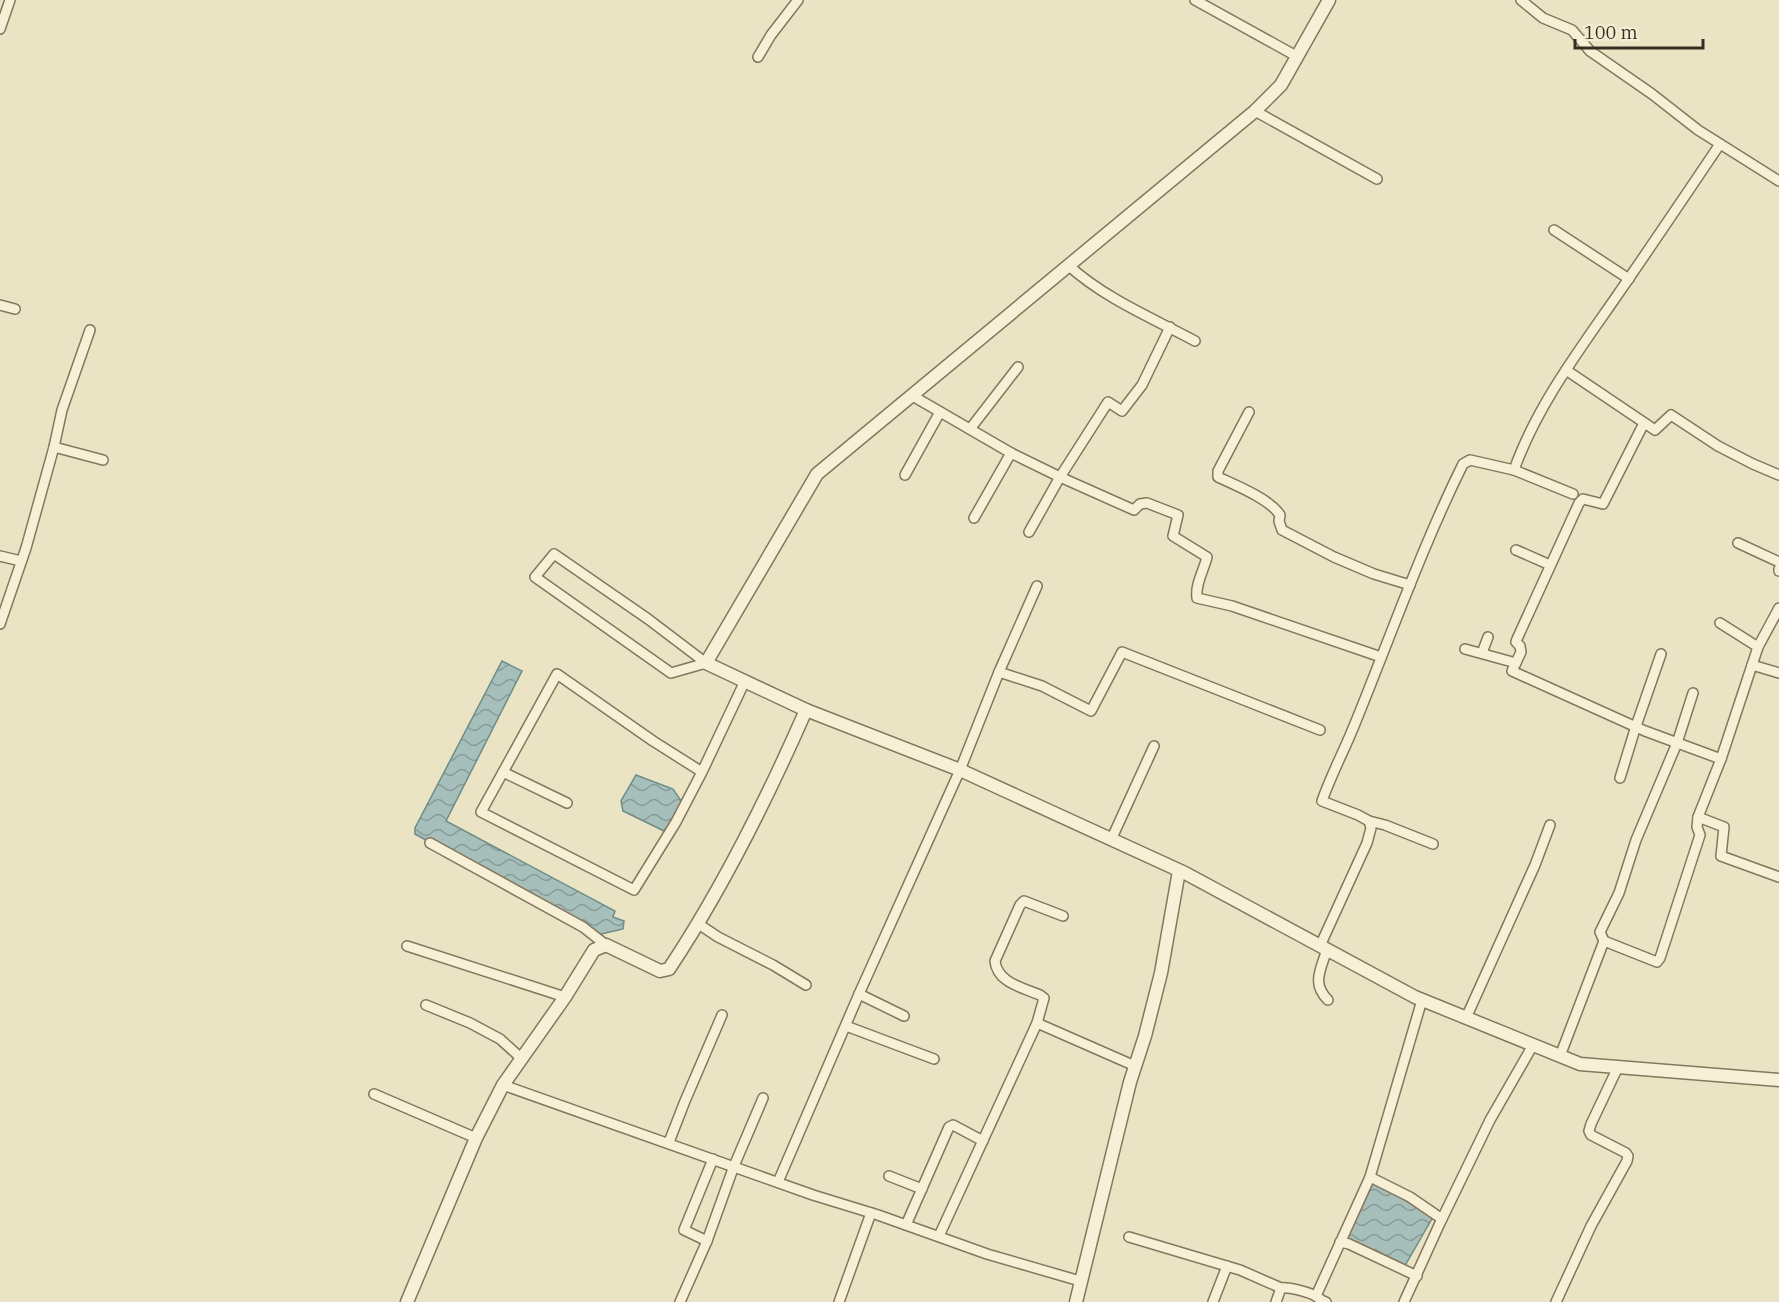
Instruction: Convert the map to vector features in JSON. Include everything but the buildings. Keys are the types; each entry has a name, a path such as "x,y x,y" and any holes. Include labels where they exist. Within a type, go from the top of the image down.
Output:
{"street":[{"path":"0,29 9,0"},
{"path":"758,57 771,35 798,0"},
{"path":"1196,0 1298,57"},
{"path":"1329,0 1281,85 1254,111 817,474 706,663 671,673 535,577 554,554 648,619 706,663 806,710 960,771 1179,871 1422,1000 1466,1018 1580,1064 1779,1080"},
{"path":"1521,0 1543,18 1572,30 1590,51 1720,144 1779,181"},
{"path":"1254,111 1377,179"},
{"path":"1514,470 1539,415 1566,370 1720,144"},
{"path":"1554,230 1629,279"},
{"path":"1068,265 1085,280 1195,341"},
{"path":"0,305 15,309"},
{"path":"1029,532 1060,477 1108,402 1122,411 1142,385 1170,327"},
{"path":"0,624 21,561 54,447 62,410 90,330"},
{"path":"970,429 1018,367"},
{"path":"1566,370 1654,430 1671,415 1718,446 1779,475"},
{"path":"911,395 1011,453 1060,477 1134,510 1140,504 1147,503 1178,515 1173,536 1208,556 1197,588 1197,598 1242,609 1380,657"},
{"path":"905,475 940,412"},
{"path":"1249,412 1218,471 1218,477 1250,492 1276,510 1280,515 1282,530 1334,557 1374,574 1410,585"},
{"path":"1644,423 1603,504 1583,499 1579,503 1517,639 1516,642 1521,648 1512,671 1636,726 1721,759"},
{"path":"54,447 103,460"},
{"path":"974,518 1011,453"},
{"path":"1433,844 1322,801 1329,779 1354,728 1380,657 1439,514 1463,464 1470,460 1514,470 1573,494"},
{"path":"1738,543 1779,562"},
{"path":"1516,550 1550,565"},
{"path":"0,555 21,561"},
{"path":"778,1182 859,994 960,771 999,672 1037,586"},
{"path":"1693,693 1677,743 1636,840 1619,893 1600,932 1604,941 1657,962 1700,836 1697,827 1698,818 1721,759 1758,647 1779,608"},
{"path":"1720,623 1758,647"},
{"path":"1482,653 1488,637"},
{"path":"1465,649 1515,663"},
{"path":"999,672 1042,686 1091,711 1122,652 1320,730"},
{"path":"1620,778 1661,654"},
{"path":"1752,665 1779,673"},
{"path":"702,772 557,674 481,812 634,890 676,822 702,772 745,681"},
{"path":"430,843 583,927 606,945 660,971 669,969 742,845 781,767 806,710"},
{"path":"1111,840 1154,746"},
{"path":"503,772 567,803"},
{"path":"1698,818 1724,827 1721,856 1779,877"},
{"path":"1328,1000 1317,981 1323,948 1367,843 1371,828 1369,821"},
{"path":"1466,1018 1535,865 1550,825"},
{"path":"1076,1302 1135,1066 1161,973 1179,871"},
{"path":"939,1236 1037,1023 1044,998 1009,982 996,968 995,962 1020,904 1024,901 1063,916"},
{"path":"697,923 806,985"},
{"path":"1560,1056 1604,941"},
{"path":"407,1302 476,1138 503,1085 565,997 594,950 606,945"},
{"path":"407,946 565,997"},
{"path":"859,994 904,1016"},
{"path":"1316,1296 1370,1177 1422,1000"},
{"path":"426,1005 470,1023 500,1039 521,1058"},
{"path":"669,1143 722,1015"},
{"path":"1037,1023 1135,1066"},
{"path":"846,1026 934,1059"},
{"path":"1404,1302 1490,1120 1533,1045"},
{"path":"1556,1302 1591,1226 1627,1161 1626,1153 1591,1135 1590,1131 1591,1124 1618,1067"},
{"path":"503,1085 987,1254 1080,1281"},
{"path":"374,1094 476,1138"},
{"path":"680,1302 707,1241 734,1166 763,1098"},
{"path":"906,1225 949,1127 953,1125 983,1141"},
{"path":"707,1241 684,1230 713,1159"},
{"path":"889,1176 922,1189"},
{"path":"1370,1177 1410,1197 1442,1219"},
{"path":"840,1302 871,1213"},
{"path":"1129,1237 1240,1270 1281,1288 1287,1287 1316,1296 1326,1302"},
{"path":"1340,1242 1417,1276"},
{"path":"1213,1302 1227,1266"},
{"path":"1276,1302 1281,1288"}],"water":[{"path":"502,661 522,671 446,821 615,911 613,917 624,921 623,929 597,935 415,834 415,828"},
{"path":"636,775 673,789 682,802 675,818 664,831 623,811 621,801"},
{"path":"1368,1182 1375,1182 1433,1217 1403,1269 1341,1241"}]}
